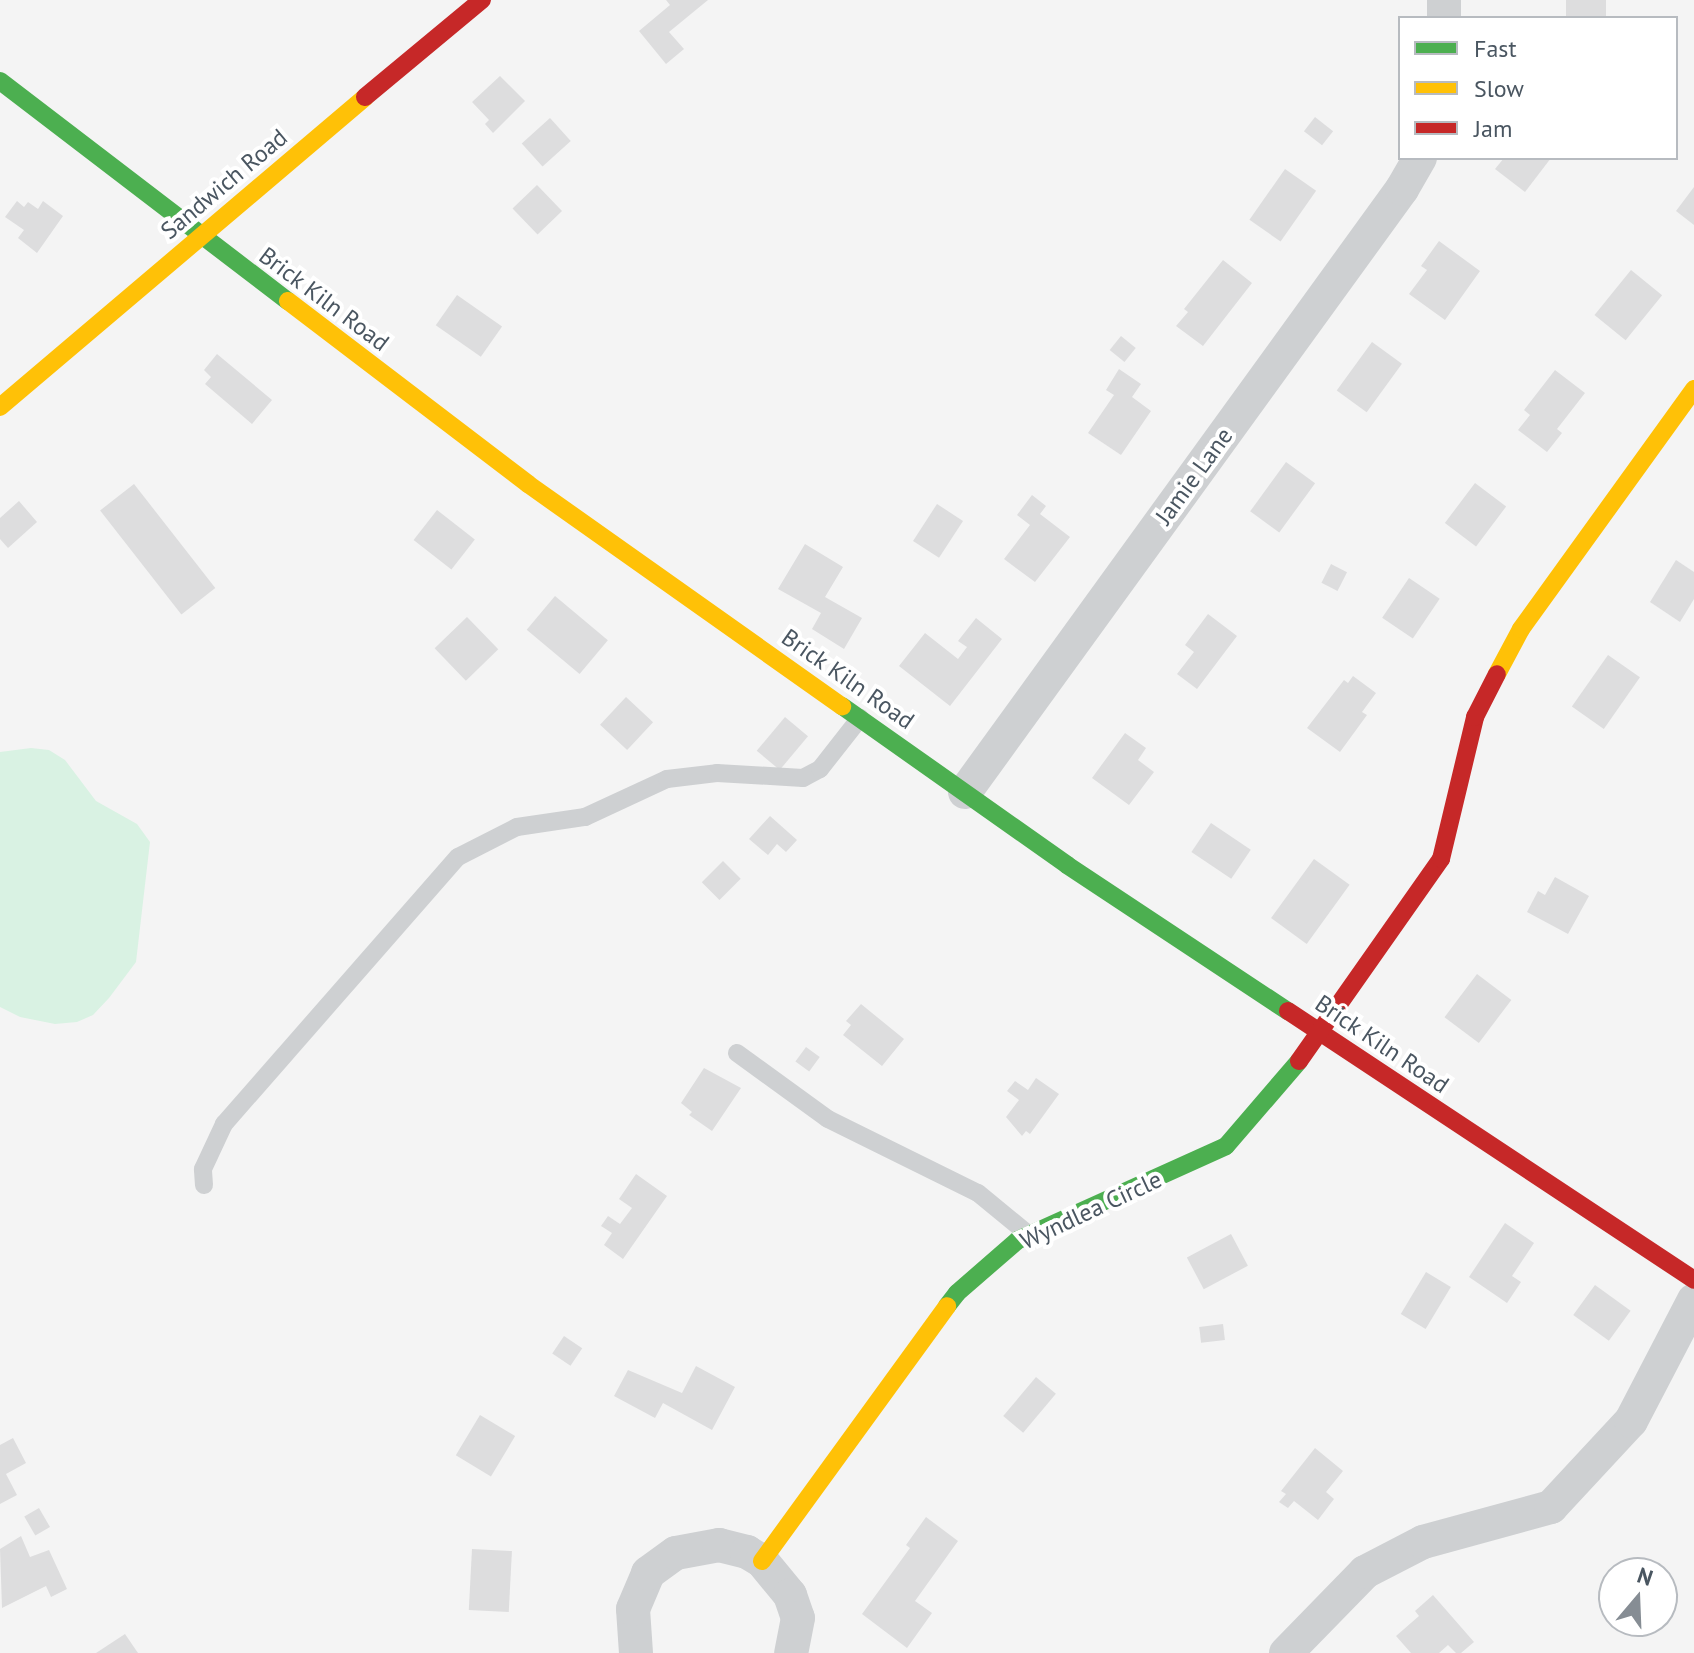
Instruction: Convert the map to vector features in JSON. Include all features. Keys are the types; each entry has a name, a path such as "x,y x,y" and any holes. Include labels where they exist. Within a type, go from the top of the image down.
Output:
{"main road":[{"name":"Sandwich Road","path":"0,407 198,236 482,0"},
{"name":"Brick Kiln Road","path":"0,81 198,236 528,484 1067,865 1694,1280"},
{"path":"1320,1031 1404,916 1441,859 1475,717 1521,629 1694,389"},
{"name":"Wyndlea Circle","path":"762,1561 957,1293 1018,1240 1226,1146 1290,1073 1320,1031"}],"street":[{"name":"Jamie Lane","path":"965,792 1402,189 1419,160"},
{"path":"1286,1653 1365,1572 1423,1542 1551,1507 1631,1421 1694,1300"},
{"path":"636,1653 633,1609 648,1573 676,1553 719,1545 747,1552 762,1561 790,1595 798,1618 791,1653"}],"lane":[{"path":"204,1185 203,1169 224,1124 458,857 517,827 585,817 667,779 717,773 803,778 820,769 860,718"},
{"path":"737,1053 828,1119 978,1193 1030,1235"}],"green space":[{"path":"31,748 49,750 65,760 96,801 137,824 150,842 136,962 93,1015 77,1022 55,1024 20,1017 0,1007 0,752"}],"building":[{"path":"666,0 708,0 669,32 684,49 666,64 639,31 670,5"},
{"path":"1566,0 1606,0 1606,16 1566,16"},
{"path":"500,76 525,101 493,133 485,124 489,120 472,102"},
{"path":"1315,117 1333,131 1322,145 1304,131"},
{"path":"550,118 571,141 543,166 522,143"},
{"path":"1502,160 1549,160 1525,192 1495,169"},
{"path":"1285,169 1316,191 1281,242 1249,220"},
{"path":"537,185 562,211 538,235 513,209"},
{"path":"1694,187 1694,225 1676,211"},
{"path":"17,201 24,207 28,202 38,209 43,201 63,216 37,253 18,238 24,230 5,217"},
{"path":"1439,241 1480,271 1445,320 1409,294 1427,270 1421,266"},
{"path":"1223,260 1252,283 1203,346 1176,326 1188,312 1184,309"},
{"path":"1631,270 1662,295 1626,340 1594,315"},
{"path":"457,295 502,327 481,357 436,325"},
{"path":"1121,336 1136,348 1124,362 1110,350"},
{"path":"1372,342 1402,364 1367,412 1337,391"},
{"path":"217,354 272,400 252,424 205,384 211,377 204,370"},
{"path":"1119,369 1141,384 1132,397 1151,411 1121,455 1088,433 1114,395 1106,390"},
{"path":"1555,370 1585,393 1557,429 1562,433 1547,452 1518,430 1530,415 1524,410"},
{"path":"1286,462 1315,483 1279,533 1250,511"},
{"path":"1475,483 1506,506 1476,546 1445,523"},
{"path":"134,484 215,588 181,614 100,510"},
{"path":"1032,495 1046,506 1040,514 1070,537 1035,582 1004,559 1030,525 1017,515"},
{"path":"19,501 37,522 8,548 0,539 0,518"},
{"path":"937,504 963,521 939,558 913,541"},
{"path":"437,510 475,540 451,569 414,540"},
{"path":"805,544 843,567 825,597 862,618 844,649 812,629 821,613 778,589"},
{"path":"1676,560 1694,572 1694,599 1680,622 1650,602"},
{"path":"1331,564 1347,572 1338,591 1321,583"},
{"path":"1409,578 1440,599 1413,638 1382,618"},
{"path":"555,596 608,640 580,674 527,630"},
{"path":"1208,614 1237,636 1197,689 1177,674 1194,652 1185,645"},
{"path":"467,617 498,649 466,681 435,648"},
{"path":"976,618 1002,639 950,706 899,666 925,633 958,659 967,647 958,641"},
{"path":"1608,655 1640,677 1604,729 1572,707"},
{"path":"1353,676 1376,693 1362,712 1367,715 1340,752 1307,728 1344,680 1348,683"},
{"path":"626,697 653,722 627,750 600,725"},
{"path":"785,717 808,736 780,770 757,751"},
{"path":"1125,733 1146,748 1138,760 1154,772 1129,805 1092,778"},
{"path":"770,816 797,840 786,852 777,844 768,855 749,839"},
{"path":"1211,823 1251,850 1231,879 1191,852"},
{"path":"1314,859 1350,885 1307,944 1271,918"},
{"path":"723,861 741,879 719,900 702,882"},
{"path":"1555,877 1589,896 1568,934 1527,912 1538,891 1545,895"},
{"path":"1477,974 1511,1000 1479,1043 1445,1017"},
{"path":"861,1004 904,1039 882,1066 843,1035 851,1025 846,1021"},
{"path":"806,1047 820,1057 809,1072 795,1062"},
{"path":"704,1068 741,1088 712,1131 689,1115 692,1112 681,1103"},
{"path":"1036,1078 1059,1094 1030,1134 1026,1131 1022,1136 1006,1117 1019,1100 1007,1091 1015,1081 1028,1090"},
{"path":"636,1174 667,1196 623,1259 604,1245 612,1233 601,1226 608,1216 620,1224 632,1208 619,1199"},
{"path":"1505,1223 1534,1243 1512,1276 1521,1282 1507,1303 1469,1277"},
{"path":"1231,1234 1248,1266 1204,1289 1187,1257"},
{"path":"1426,1272 1451,1287 1426,1329 1401,1314"},
{"path":"1595,1285 1631,1311 1609,1341 1573,1315"},
{"path":"1223,1324 1225,1340 1201,1343 1199,1327"},
{"path":"564,1336 582,1348 570,1366 552,1353"},
{"path":"696,1366 735,1387 712,1430 663,1403 655,1418 614,1396 628,1370 682,1393"},
{"path":"1036,1377 1056,1394 1023,1433 1003,1416"},
{"path":"480,1415 515,1436 491,1476 456,1455"},
{"path":"13,1438 26,1463 6,1474 17,1495 0,1504 0,1445"},
{"path":"1315,1448 1343,1471 1326,1492 1334,1499 1318,1520 1294,1501 1288,1508 1279,1502 1286,1494 1281,1491"},
{"path":"39,1508 50,1527 35,1536 24,1516"},
{"path":"926,1517 958,1541 915,1601 932,1613 907,1648 862,1614 910,1548 906,1545"},
{"path":"21,1536 30,1557 49,1550 67,1589 51,1597 46,1586 2,1608 0,1549"},
{"path":"472,1549 512,1551 509,1612 469,1610"},
{"path":"1433,1595 1474,1642 1461,1653 1456,1653 1448,1645 1439,1653 1411,1653 1396,1636 1419,1616 1415,1611"},
{"path":"125,1634 138,1653 96,1653"}],"traffic: fast":[{"path":"0,81 288,301"},
{"path":"842,706 1067,865 1288,1011"},
{"path":"947,1306 957,1293 1018,1240 1226,1146 1299,1061"}],"traffic: slow":[{"path":"0,407 365,97"},
{"path":"288,301 528,484 842,706"},
{"path":"1497,674 1521,629 1694,389"},
{"path":"762,1561 947,1306"}],"traffic: jam":[{"path":"365,97 482,0"},
{"path":"1299,1061 1441,859 1475,717 1497,674"},
{"path":"1288,1011 1694,1280"}]}
